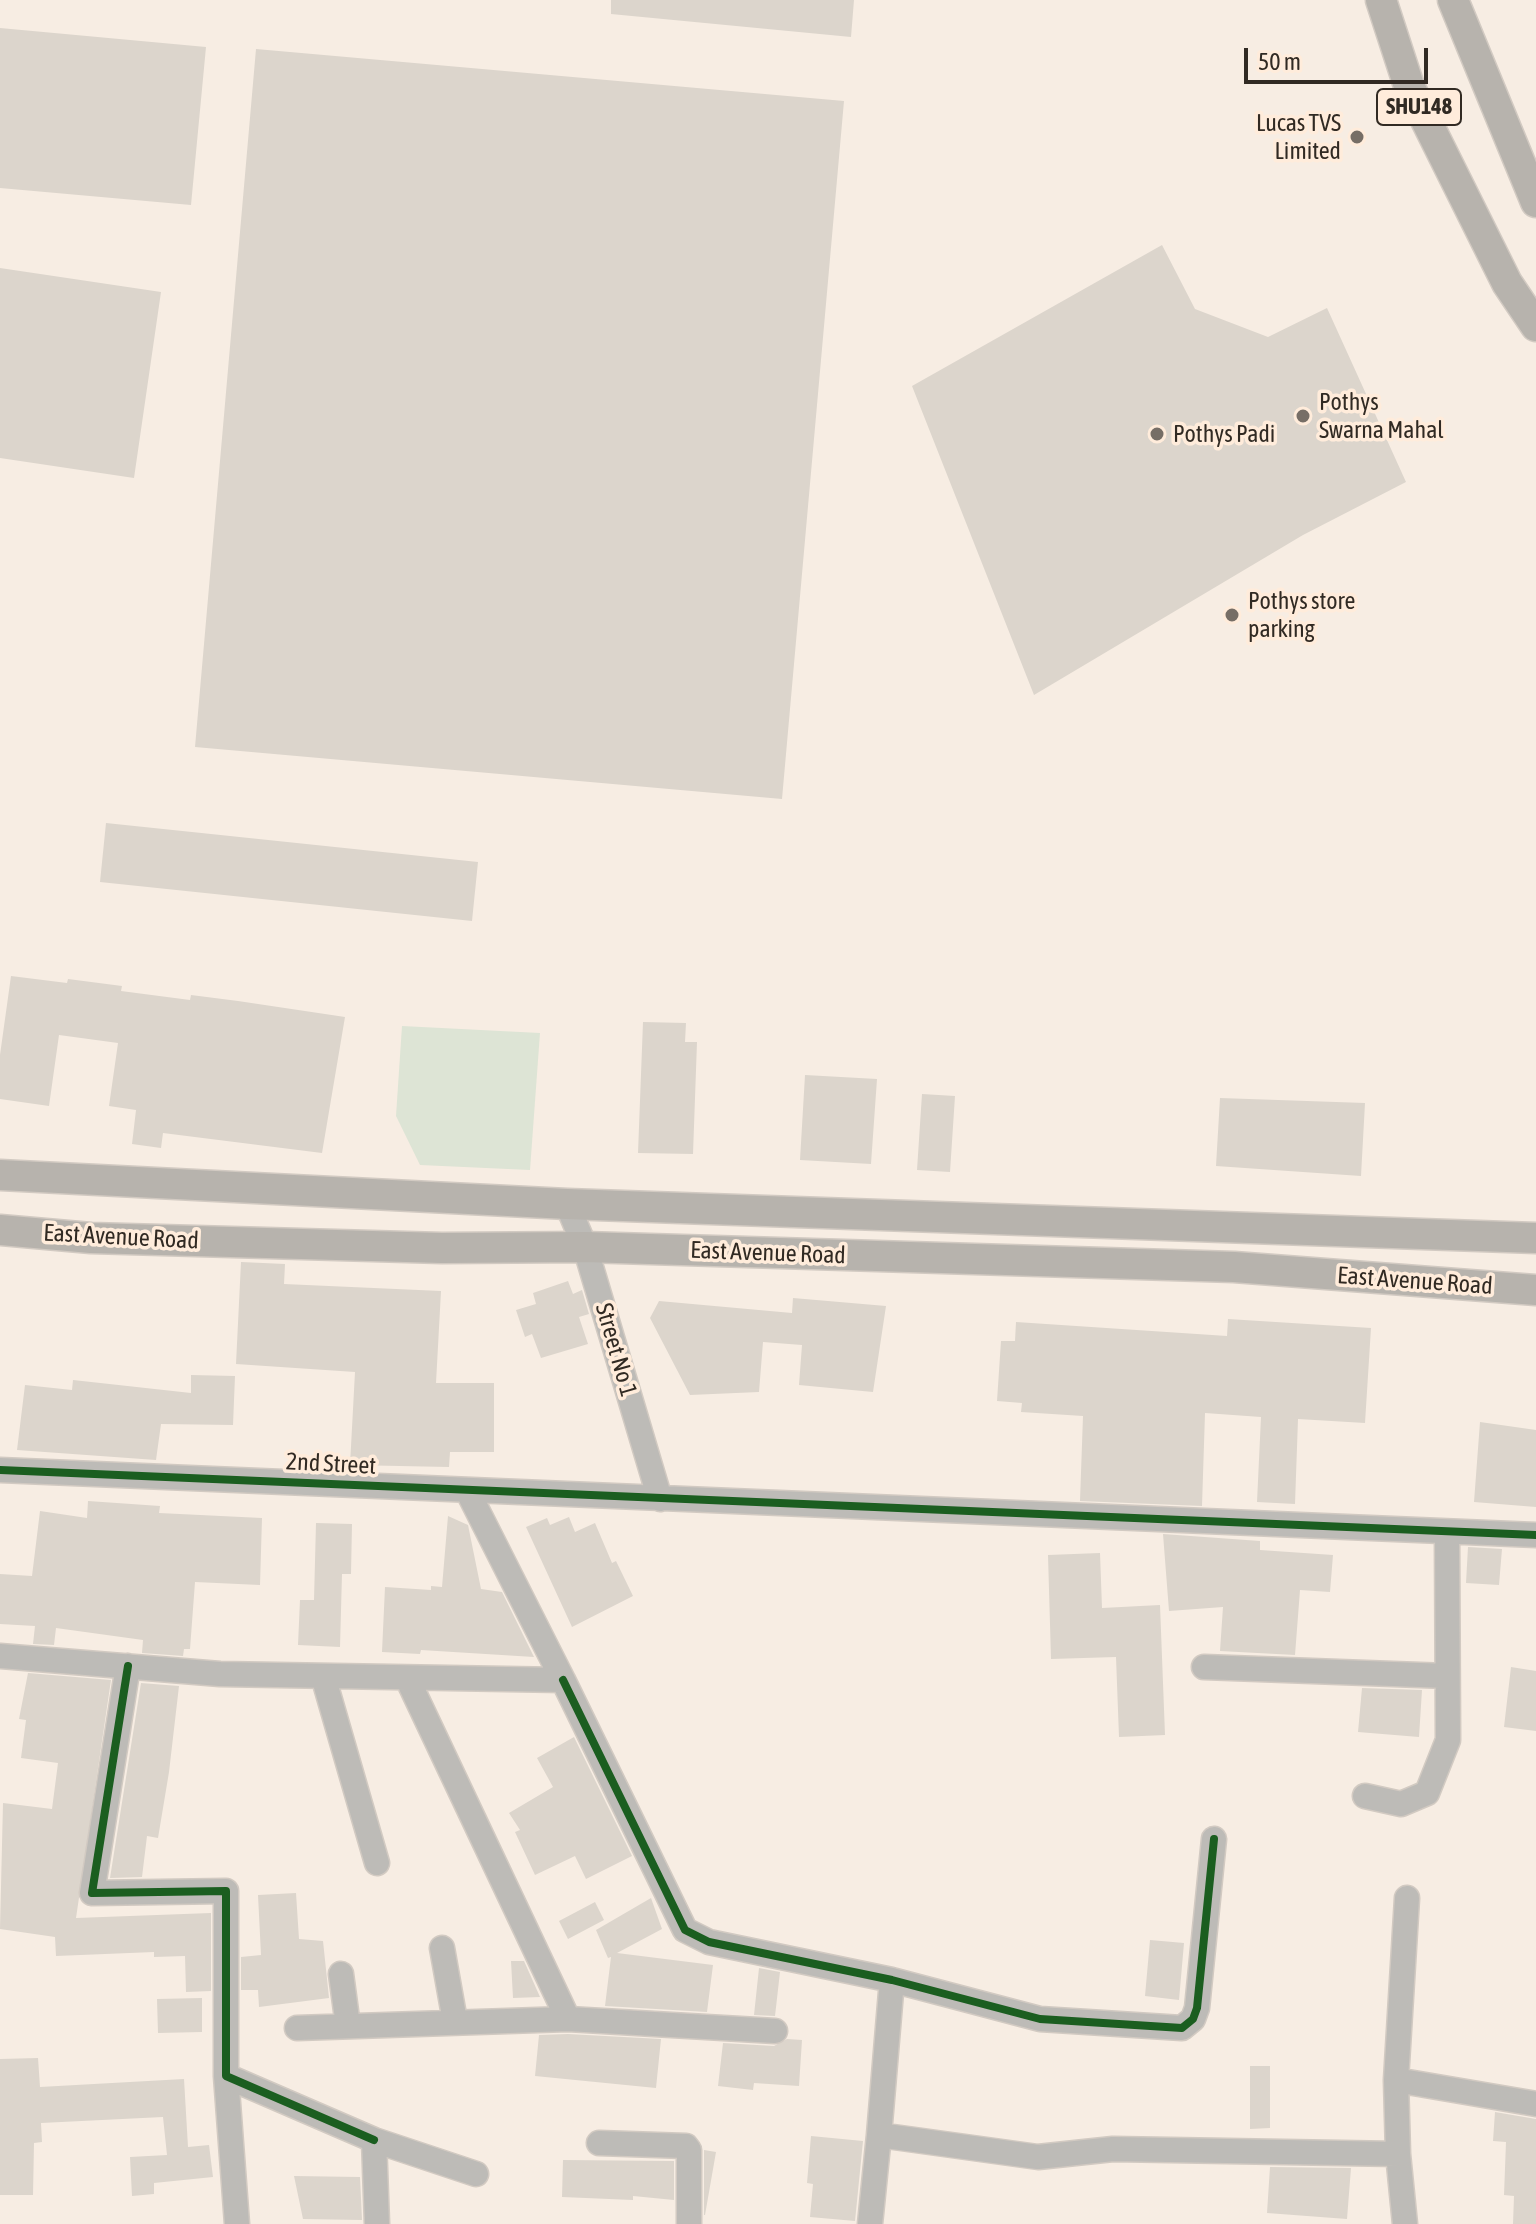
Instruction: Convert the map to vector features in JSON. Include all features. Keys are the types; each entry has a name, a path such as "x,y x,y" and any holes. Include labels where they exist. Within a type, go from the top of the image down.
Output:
{"main road":[{"name":"SHU148","path":"1381,0 1409,86 1507,283 1536,326"},
{"name":"SHU148","path":"1453,0 1536,202"},
{"name":"East Avenue Road","path":"0,1175 567,1204 1536,1238"},
{"name":"East Avenue Road","path":"0,1230 91,1238 442,1248 585,1247 1234,1267 1536,1290"}],"street":[{"name":"Street No 1","path":"567,1204 585,1247 660,1499"},
{"name":"2nd Street","path":"0,1470 1536,1535"},
{"path":"467,1490 685,1930 709,1942 892,1980 1040,2019 1182,2028 1193,2019 1197,2008 1214,1839"},
{"path":"1365,1796 1401,1804 1427,1793 1448,1740 1447,1532"},
{"path":"0,1656 220,1674 563,1680"},
{"path":"128,1666 92,1893 226,1891 226,2076 237,2224"},
{"path":"1204,1667 1447,1676"},
{"path":"323,1676 377,1863"},
{"path":"407,1678 568,2019"},
{"path":"1405,2224 1398,2154 1396,2080 1407,1898"},
{"path":"442,1948 455,2021"},
{"path":"341,1974 348,2026"},
{"path":"870,2224 892,1980"},
{"path":"297,2028 568,2019 775,2031"},
{"path":"226,2076 374,2140 476,2174"},
{"path":"1396,2080 1536,2104"},
{"path":"879,2135 1038,2157 1113,2149 1398,2154"},
{"path":"374,2140 377,2224"},
{"path":"599,2143 686,2146 689,2150 689,2224"}],"green space":[{"path":"402,1026 540,1033 530,1170 420,1165 396,1116"}],"building":[{"path":"611,0 854,0 851,37 611,14"},
{"path":"0,28 206,47 191,205 0,188"},
{"path":"256,49 844,101 782,799 195,747"},
{"name":"Pothys Padi","path":"1162,245 1195,309 1268,337 1327,308 1406,482 1303,535 1034,695 912,386"},
{"path":"0,268 161,292 134,478 0,458"},
{"path":"106,823 478,862 472,921 100,882"},
{"path":"11,976 67,983 68,979 122,986 121,991 190,1000 191,995 345,1017 322,1153 163,1133 161,1148 132,1144 136,1110 109,1106 118,1043 59,1035 49,1106 0,1099 0,1055"},
{"path":"643,1022 686,1023 685,1042 697,1042 693,1154 638,1153"},
{"path":"805,1075 877,1079 871,1164 800,1160"},
{"path":"922,1094 955,1096 950,1172 917,1170"},
{"path":"1220,1098 1365,1103 1361,1176 1216,1166"},
{"path":"241,1262 285,1264 284,1284 441,1291 436,1383 494,1383 494,1452 450,1452 449,1467 350,1465 355,1372 236,1364"},
{"path":"568,1281 573,1294 582,1290 589,1314 579,1317 588,1344 541,1358 532,1334 525,1337 516,1310 536,1304 533,1293"},
{"path":"793,1298 886,1306 873,1392 799,1385 802,1345 763,1342 759,1392 690,1395 650,1318 659,1301 792,1313"},
{"path":"1228,1319 1371,1328 1365,1423 1298,1419 1295,1504 1257,1502 1261,1417 1205,1413 1202,1506 1080,1501 1083,1416 1021,1412 1022,1403 997,1401 1001,1341 1015,1341 1016,1322 1227,1336"},
{"path":"191,1375 235,1376 233,1425 161,1424 156,1460 17,1450 25,1385 72,1390 73,1380 191,1393"},
{"path":"1480,1422 1536,1430 1536,1507 1474,1502"},
{"path":"88,1501 160,1506 159,1513 262,1518 260,1585 195,1582 190,1649 184,1649 183,1656 142,1653 143,1640 56,1628 54,1645 33,1644 35,1626 0,1624 0,1574 32,1576 40,1511 87,1518"},
{"path":"448,1516 468,1525 481,1589 502,1592 534,1657 421,1650 420,1654 382,1652 385,1587 431,1590 431,1586 442,1587"},
{"path":"569,1517 575,1532 595,1523 612,1563 616,1561 633,1596 572,1627 526,1527 547,1518 550,1525"},
{"path":"316,1523 352,1524 351,1574 342,1574 340,1647 298,1645 300,1600 314,1600"},
{"path":"1163,1534 1260,1541 1260,1550 1333,1555 1330,1592 1300,1590 1295,1655 1220,1651 1223,1607 1169,1611"},
{"path":"1468,1547 1502,1549 1499,1585 1466,1583"},
{"path":"1100,1553 1102,1608 1160,1605 1165,1735 1119,1737 1116,1657 1051,1659 1048,1555"},
{"path":"1511,1667 1536,1671 1536,1731 1504,1727"},
{"path":"28,1673 111,1680 76,1918 211,1913 211,1991 186,1992 185,1956 154,1957 154,1952 56,1956 55,1937 0,1929 3,1803 52,1809 58,1763 21,1758 26,1720 19,1719"},
{"path":"141,1683 179,1686 169,1772 158,1838 147,1836 142,1877 110,1878"},
{"path":"1362,1688 1422,1690 1419,1737 1358,1732"},
{"path":"574,1737 632,1856 586,1879 575,1856 535,1875 515,1832 520,1830 509,1813 553,1787 537,1758"},
{"path":"296,1893 299,1939 323,1941 329,1998 259,2007 258,1990 241,1990 241,1957 261,1955 258,1895"},
{"path":"651,1898 662,1929 617,1953 713,1965 707,2012 605,2006 611,1957 608,1958 596,1930"},
{"path":"595,1902 604,1920 568,1939 559,1921"},
{"path":"1150,1940 1184,1943 1179,2000 1145,1996"},
{"path":"511,1961 524,1961 540,1997 513,1998"},
{"path":"759,1968 780,1972 775,2016 754,2015"},
{"path":"202,1998 202,2032 158,2033 157,1999"},
{"path":"539,2035 661,2039 656,2088 535,2076"},
{"path":"787,2039 802,2040 799,2086 754,2083 753,2090 718,2086 723,2043 774,2046"},
{"path":"38,2058 40,2087 184,2079 188,2147 209,2145 213,2177 154,2183 154,2194 132,2196 130,2157 167,2155 163,2117 41,2123 42,2142 34,2143 33,2195 0,2195 0,2059"},
{"path":"1250,2066 1270,2066 1270,2128 1250,2129"},
{"path":"1495,2112 1536,2119 1536,2224 1513,2224 1514,2196 1504,2195 1506,2142 1493,2141"},
{"path":"811,2136 863,2141 855,2221 810,2217 813,2184 807,2183"},
{"path":"704,2150 716,2152 705,2215 704,2215"},
{"path":"563,2160 674,2161 674,2200 633,2196 633,2200 562,2197"},
{"path":"1270,2167 1351,2168 1347,2219 1267,2213"},
{"path":"294,2176 360,2177 362,2220 303,2219"}],"cycle path":[{"path":"0,1470 1536,1535"},
{"path":"128,1666 92,1893 226,1891 226,2076 374,2140"},
{"path":"563,1680 685,1930 709,1942 892,1980 1040,2019 1182,2028 1193,2019 1197,2008 1214,1839"}],"place":[{"name":"Lucas TVS Limited","path":"1357,137"},
{"name":"Pothys Swarna Mahal","path":"1303,416"},
{"name":"Pothys Padi","path":"1157,434"},
{"name":"Pothys store parking","path":"1232,615"}]}
